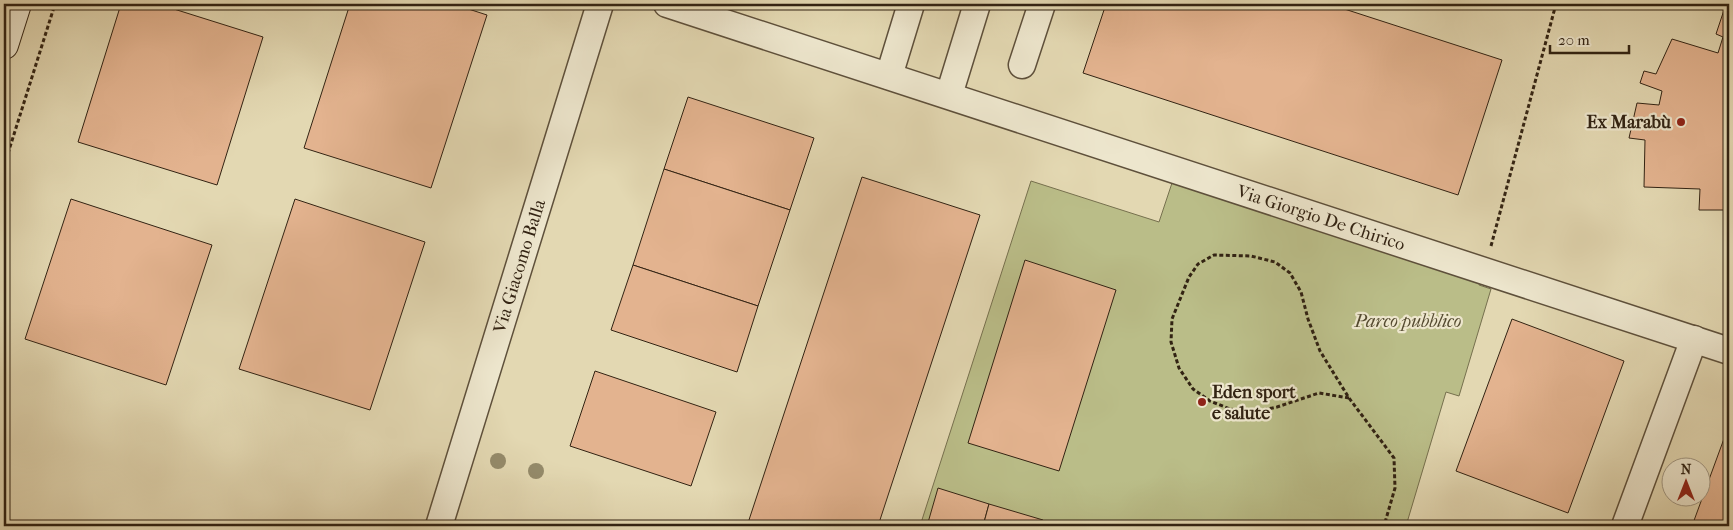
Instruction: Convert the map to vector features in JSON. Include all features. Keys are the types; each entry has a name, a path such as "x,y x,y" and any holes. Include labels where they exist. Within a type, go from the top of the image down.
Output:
{"main road":[{"path":"4,45 16,4"}],"street":[{"name":"Via Giacomo Balla","path":"439,526 600,4"},
{"name":"Via Giorgio De Chirico","path":"667,4 1729,351"},
{"path":"889,76 911,4"},
{"path":"949,95 977,4"},
{"path":"1022,65 1042,4"},
{"path":"1625,526 1694,339"}],"path":[{"path":"4,166 55,4"},
{"path":"1484,270 1556,4"},
{"path":"1349,398 1319,393 1278,407 1254,412 1230,409 1210,401 1193,389 1179,368 1171,342 1172,319 1189,277 1198,264 1214,255 1251,256 1275,262 1290,273 1301,292 1308,319 1320,351 1349,398 1394,458 1395,488 1384,526"}],"green space":[{"name":"Eden sport e salute","path":"1174,177 1481,278 1479,285 1491,289 1459,396 1446,392 1406,526 920,526 1031,181 1159,222"}],"building":[{"path":"121,4 158,4 263,37 217,185 78,142"},
{"path":"350,4 453,4 487,15 431,188 304,148"},
{"path":"1106,4 1329,4 1502,60 1458,195 1083,73"},
{"name":"Ex Marabù","path":"1726,4 1729,4 1729,210 1699,210 1700,189 1644,187 1645,140 1629,138 1637,103 1659,105 1662,91 1640,83 1644,71 1656,74 1672,39 1718,53 1723,37 1716,34"},
{"path":"688,97 814,138 790,210 664,169"},
{"path":"664,169 790,210 758,306 633,265"},
{"path":"862,177 980,215 878,526 747,526"},
{"path":"71,199 212,245 166,385 25,339"},
{"path":"295,199 425,242 370,410 239,369"},
{"path":"1025,260 1116,290 1059,471 968,443"},
{"path":"633,265 758,306 737,372 611,330"},
{"path":"1512,319 1624,361 1568,513 1456,471"},
{"path":"595,371 716,412 691,486 570,446"},
{"path":"1729,425 1729,526 1692,526 1699,508 1710,508 1710,477"},
{"path":"938,488 989,504 983,526 927,526"},
{"path":"989,504 1043,520 1041,526 983,526"}],"place":[{"name":"Ex Marabù","path":"1681,122"},
{"name":"Eden sport e salute","path":"1202,402"}],"park label":[{"name":"Parco pubblico","path":"1408,321"}]}
